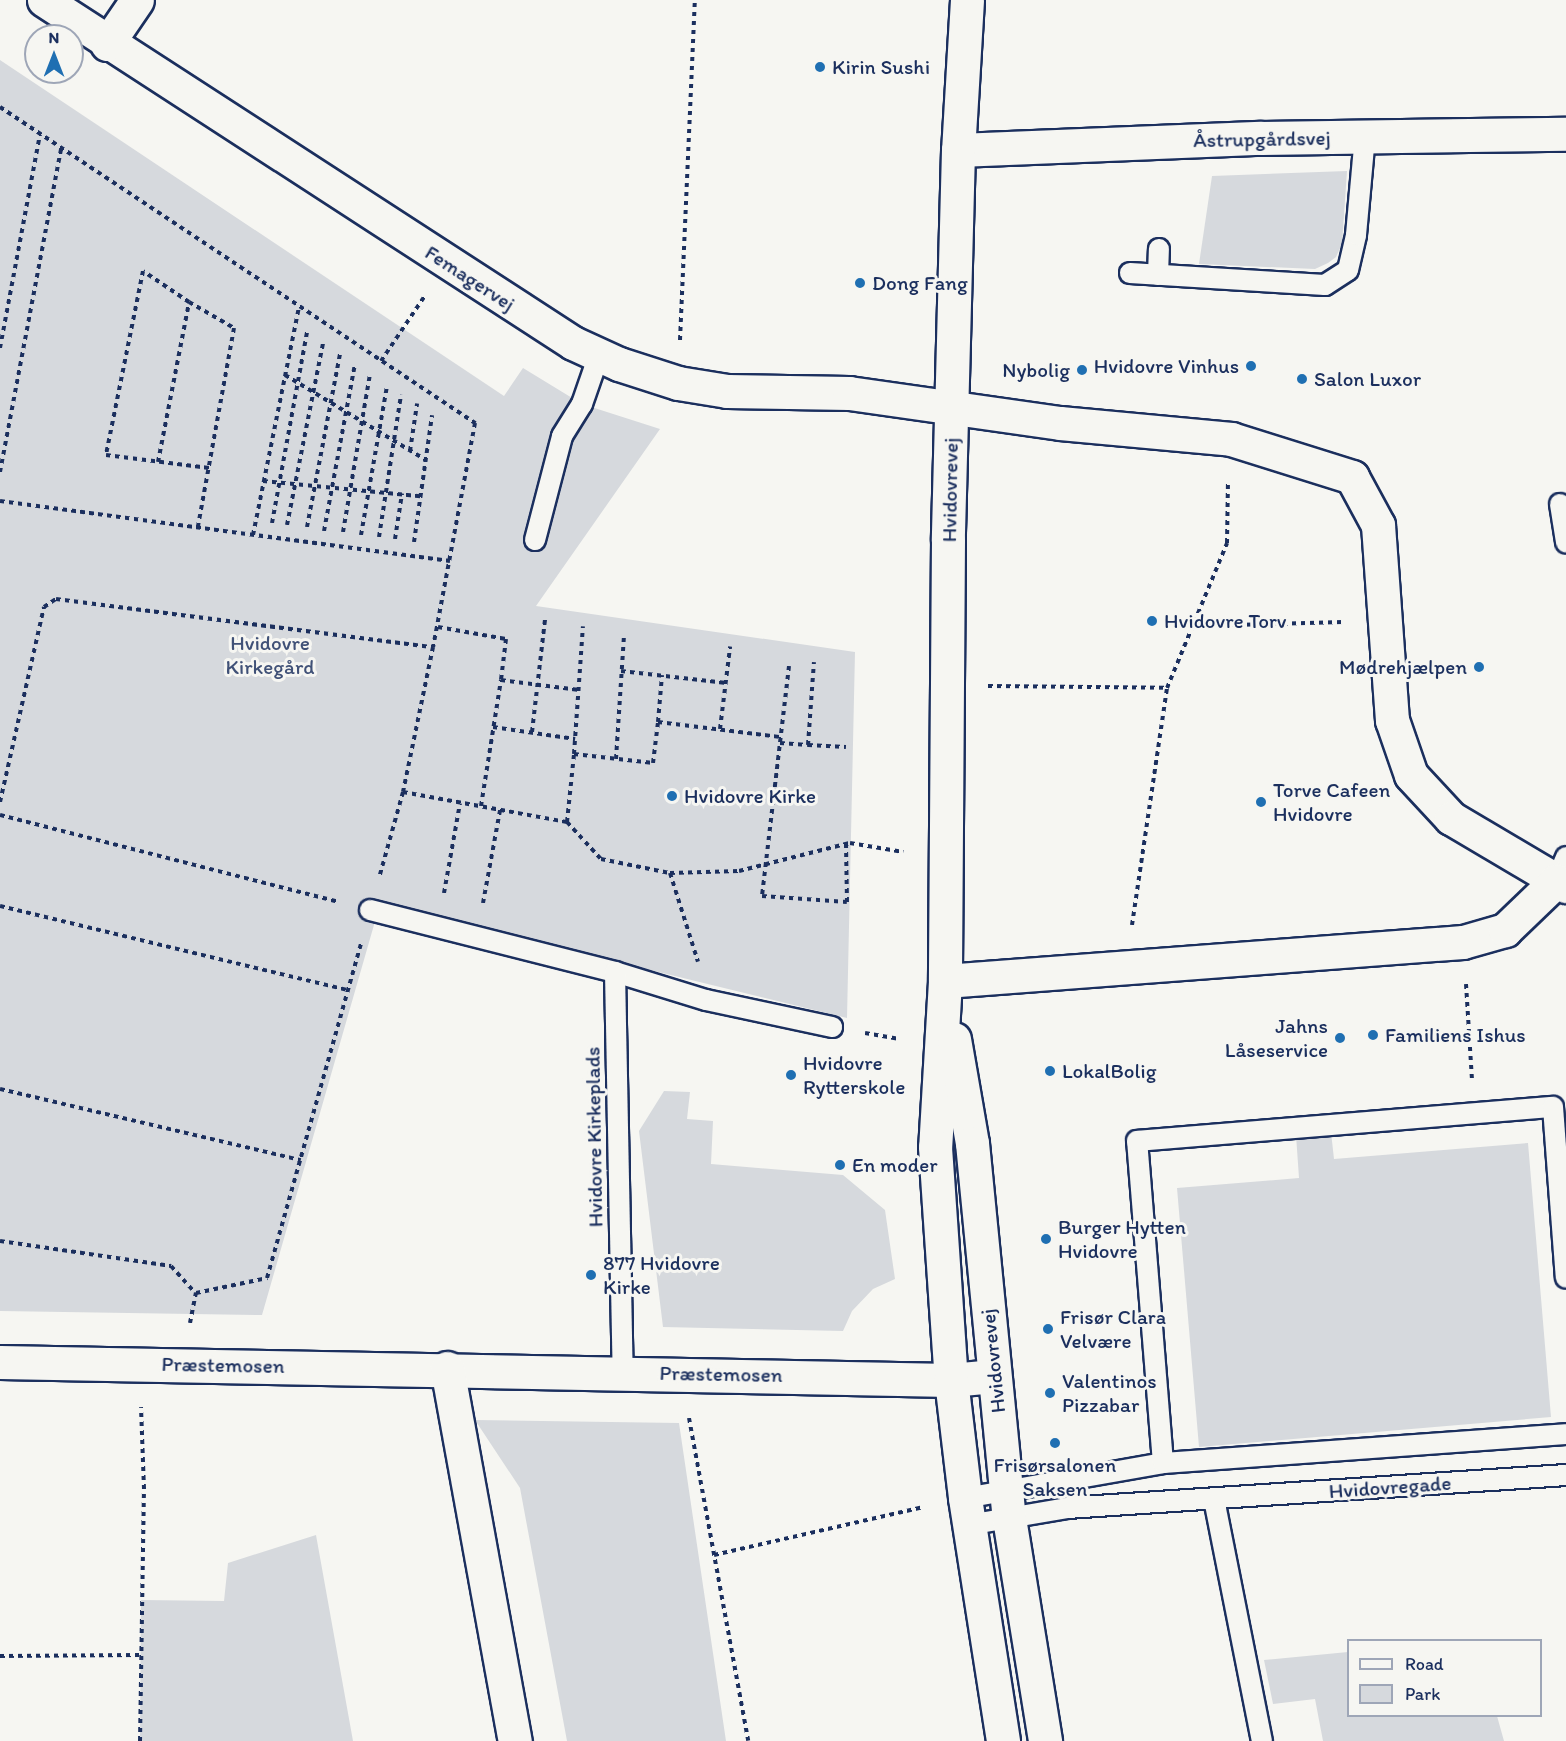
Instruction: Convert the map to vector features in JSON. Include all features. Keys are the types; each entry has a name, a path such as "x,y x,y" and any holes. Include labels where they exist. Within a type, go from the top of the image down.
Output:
{"street":[{"name":"Femagervej","path":"44,0 107,44 573,343 599,355 678,382 727,391 849,393 951,408"},
{"path":"107,44 137,0"},
{"name":"Hvidovrevej","path":"967,0 958,150 951,408 946,686 945,981 935,1147 951,1380 967,1511 1003,1741"},
{"name":"Åstrupgårdsvej","path":"958,150 1365,136 1566,134"},
{"path":"945,981 1463,942 1505,930 1563,875 1451,818 1411,775 1392,720 1378,525 1352,477 1231,439 1059,423 951,408"},
{"name":"Hvidovrevej","path":"945,981 972,1143 1008,1504 1046,1741"},
{"name":"Præstemosen","path":"0,1362 447,1368 951,1380 994,1376"},
{"path":"447,1368 515,1741"}],"lane":[{"path":"1130,273 1326,285 1348,270 1356,235 1365,136"},
{"path":"1158,274 1159,249"},
{"path":"535,540 562,436 582,404 599,355"},
{"path":"1560,504 1566,543"},
{"path":"370,910 615,972 706,1000 832,1027"},
{"name":"Hvidovre Kirkeplads","path":"615,972 623,1372"},
{"path":"1163,1463 1137,1141 1553,1107 1566,1278"},
{"path":"967,1511 1008,1504 1163,1463 1566,1434"},
{"name":"Hvidovregade","path":"967,1511 1008,1504 1067,1508 1566,1475"},
{"path":"1214,1499 1262,1741"}],"path":[{"path":"678,382 695,0"},
{"path":"0,107 475,423 438,627 403,792 267,1278 196,1293"},
{"path":"0,348 39,135"},
{"path":"0,472 61,149"},
{"path":"381,361 447,262"},
{"path":"198,527 209,468 234,328 189,302 143,271 106,454 209,468"},
{"path":"158,462 189,302"},
{"path":"253,535 299,307"},
{"path":"272,523 307,332"},
{"path":"287,525 323,343"},
{"path":"307,527 340,354"},
{"path":"324,531 355,364"},
{"path":"343,532 370,374"},
{"path":"285,375 426,460"},
{"path":"361,535 387,386"},
{"path":"379,537 401,394"},
{"path":"410,451 417,404"},
{"path":"414,542 432,415"},
{"path":"1132,928 1167,688 1227,543 1231,439"},
{"path":"263,481 420,496"},
{"path":"396,539 402,494"},
{"path":"0,501 450,561"},
{"path":"0,802 45,607 56,599 434,647"},
{"path":"532,732 545,619"},
{"path":"1193,626 1386,619"},
{"path":"567,822 583,626"},
{"path":"438,627 506,639 481,806"},
{"path":"616,759 624,634"},
{"path":"720,729 730,647"},
{"path":"808,745 814,662"},
{"path":"789,666 762,896 847,902 846,843"},
{"path":"621,671 726,683"},
{"path":"574,754 653,763 662,675"},
{"path":"501,680 579,690"},
{"path":"946,686 1167,688"},
{"path":"658,722 781,737"},
{"path":"493,727 575,739"},
{"path":"780,743 846,747"},
{"path":"403,792 567,822 601,859 670,873 739,871 846,843 945,859"},
{"path":"442,900 460,803"},
{"path":"482,908 500,810"},
{"path":"0,815 370,910"},
{"path":"670,873 702,974 706,1000"},
{"path":"0,906 348,990"},
{"path":"1463,942 1474,1114"},
{"path":"832,1027 940,1047"},
{"path":"0,1089 300,1160"},
{"path":"0,1241 171,1266 196,1293"},
{"path":"182,1365 196,1293"},
{"path":"140,1364 144,1489 140,1741"},
{"path":"680,1373 748,1741"},
{"path":"714,1555 967,1511"},
{"path":"0,1656 140,1655"}],"green space":[{"name":"Hvidovre Kirkegård","path":"0,60 24,76 24,84 36,84 504,396 523,368 582,404 660,429 536,606 855,652 847,1018 380,904 262,1315 0,1311"},
{"path":"1347,171 1342,244 1336,257 1328,263 1315,269 1199,264 1212,176"},
{"path":"664,1091 690,1092 687,1119 713,1121 711,1164 843,1175 885,1210 895,1279 873,1289 852,1311 843,1331 663,1327 639,1131"},
{"path":"1331,1132 1334,1159 1528,1143 1551,1417 1199,1447 1177,1188 1299,1178 1296,1135"},
{"path":"475,1420 679,1423 726,1741 567,1741 520,1488"},
{"path":"316,1535 353,1741 140,1741 141,1600 224,1601 228,1563"},
{"path":"1347,1652 1347,1717 1497,1717 1504,1741 1323,1741 1315,1699 1273,1704 1264,1660"}],"place":[{"name":"Kirin Sushi","path":"820,67"},
{"name":"Dong Fang","path":"860,283"},
{"name":"Hvidovre Vinhus","path":"1251,366"},
{"name":"Nybolig","path":"1082,370"},
{"name":"Salon Luxor","path":"1302,379"},
{"name":"Hvidovre Torv","path":"1152,621"},
{"name":"Mødrehjælpen","path":"1479,667"},
{"name":"Hvidovre Kirke","path":"672,796"},
{"name":"Torve Cafeen Hvidovre","path":"1261,802"},
{"name":"Familiens Ishus","path":"1373,1035"},
{"name":"Jahns Låseservice","path":"1340,1038"},
{"name":"LokalBolig","path":"1050,1071"},
{"name":"Hvidovre Rytterskole","path":"791,1075"},
{"name":"En moder","path":"840,1165"},
{"name":"Burger Hytten Hvidovre","path":"1046,1239"},
{"name":"877 Hvidovre Kirke","path":"591,1275"},
{"name":"Frisør Clara Velvære","path":"1048,1329"},
{"name":"Valentinos Pizzabar","path":"1050,1393"},
{"name":"Frisørsalonen Saksen","path":"1055,1443"}]}
